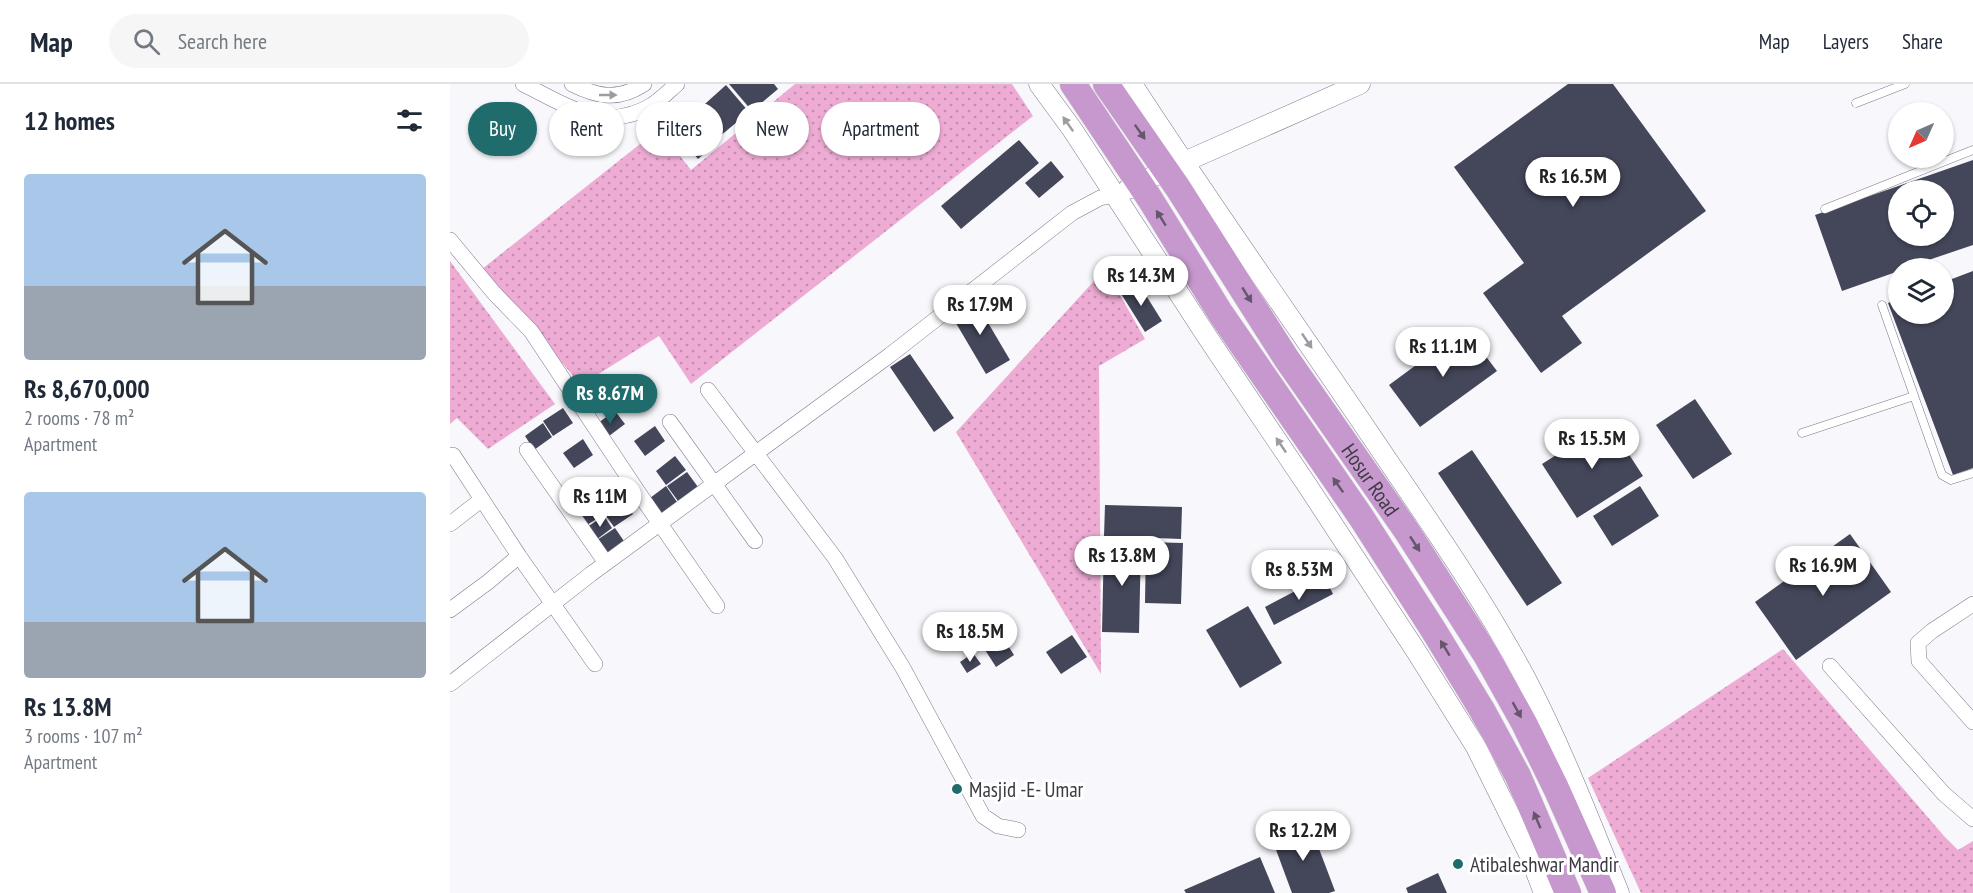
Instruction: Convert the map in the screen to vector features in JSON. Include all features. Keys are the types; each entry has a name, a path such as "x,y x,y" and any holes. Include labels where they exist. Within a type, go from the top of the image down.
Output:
{"highway":[{"name":"Hosur Road","path":"1073,84 1139,183 1221,314 1361,517 1434,630 1518,776 1568,893"},
{"name":"Hosur Road","path":"1106,84 1174,166 1286,358 1406,530 1486,655 1524,723 1603,893"}],"street":[{"path":"524,84 583,114 607,118 644,110 655,104 677,84"},
{"path":"572,84 591,93 607,96 625,93 644,84"},
{"path":"1039,84 1072,129 1416,651 1476,747 1529,854 1544,893"},
{"path":"1132,84 1174,166 1264,278 1461,569 1525,678 1565,760 1619,893"},
{"path":"1119,202 1139,183 1360,84"},
{"path":"450,684 606,563 890,355 1072,213 1100,198 1119,202"},
{"path":"450,240 494,293 531,331 659,524 717,606"},
{"path":"708,390 835,558 903,668 982,816 998,826 1018,830"},
{"path":"670,422 755,540"},
{"path":"527,450 606,563"},
{"path":"453,456 519,556 595,664"},
{"path":"450,524 481,500"},
{"path":"450,610 519,556"},
{"path":"1973,604 1925,637 1918,644 1917,652 1919,661 1973,723"},
{"path":"1830,666 1944,794 1973,819"}],"lane":[{"path":"1856,104 1905,84"},
{"path":"1825,209 1973,150"},
{"path":"1882,305 1942,475 1951,480 1973,473"},
{"path":"1802,433 1914,396"}],"shaded area":[{"path":"795,84 1012,84 1033,116 691,384 659,336 581,385 482,269 636,147 636,156 680,156 691,170 708,156 723,156 723,144 735,134 735,156 809,156 809,102 773,102"},
{"path":"450,261 555,404 488,449 457,418 450,424"},
{"path":"1105,269 1145,339 1099,366 1101,674 956,432"},
{"path":"1783,649 1944,836 1958,850 1973,841 1973,893 1641,893 1588,778"}],"building":[{"path":"729,84 774,84 778,89 763,102 744,102"},
{"path":"1568,84 1613,84 1706,211 1562,316 1582,343 1541,373 1483,293 1524,263 1454,167"},
{"path":"726,85 740,102 735,102 735,124 723,134 723,102 707,102"},
{"path":"1019,140 1039,163 961,229 941,206"},
{"path":"1973,160 1973,245 1935,258 1888,258 1888,275 1842,291 1815,215 1888,190 1888,246 1954,246 1954,180 1916,180"},
{"path":"1051,161 1064,177 1039,198 1025,183"},
{"path":"1973,271 1973,468 1953,475 1896,324 1954,324 1954,278"},
{"path":"1137,281 1162,321 1145,332 1120,292"},
{"path":"974,299 1010,360 986,374 950,313"},
{"path":"1465,329 1497,371 1420,427 1389,385"},
{"path":"910,354 954,418 934,432 890,367"},
{"path":"593,379 605,395 586,408 574,393"},
{"path":"626,380 636,395 617,409 606,395"},
{"path":"1695,399 1732,454 1693,479 1656,425"},
{"path":"563,408 573,423 553,436 543,421"},
{"path":"615,411 625,424 605,439 595,425"},
{"path":"1608,422 1643,476 1577,518 1542,464"},
{"path":"543,423 552,437 534,450 525,436"},
{"path":"655,426 665,441 645,456 634,441"},
{"path":"583,439 593,455 574,468 563,453"},
{"path":"1472,450 1562,583 1527,606 1438,473"},
{"path":"675,456 686,470 666,485 656,471"},
{"path":"687,472 698,487 678,501 667,486"},
{"path":"585,483 594,496 573,511 564,498"},
{"path":"613,484 623,499 605,511 595,497"},
{"path":"666,486 677,502 658,516 646,501"},
{"path":"1640,486 1659,516 1612,546 1593,516"},
{"path":"593,498 604,514 584,527 574,512"},
{"path":"623,500 633,514 614,527 604,513"},
{"path":"1105,505 1182,507 1181,539 1104,536"},
{"path":"604,516 612,528 596,540 587,527"},
{"path":"615,528 626,544 605,558 594,542"},
{"path":"1850,534 1891,592 1796,660 1755,602"},
{"path":"1104,541 1141,542 1139,633 1102,632"},
{"path":"1146,542 1183,543 1181,604 1145,603"},
{"path":"1324,576 1333,594 1274,625 1265,607"},
{"path":"1248,606 1282,663 1240,688 1206,630"},
{"path":"998,630 1014,655 996,667 980,642"},
{"path":"1072,635 1087,657 1061,674 1046,652"},
{"path":"973,653 981,664 967,673 960,662"},
{"path":"1310,825 1335,891 1329,893 1292,893 1272,839"},
{"path":"1260,857 1275,893 1186,893 1184,890"},
{"path":"1438,873 1447,893 1408,893 1406,888"}],"place":[{"name":"Masjid -E- Umar","path":"957,789"},
{"name":"Atibaleshwar Mandir","path":"1458,864"}]}
